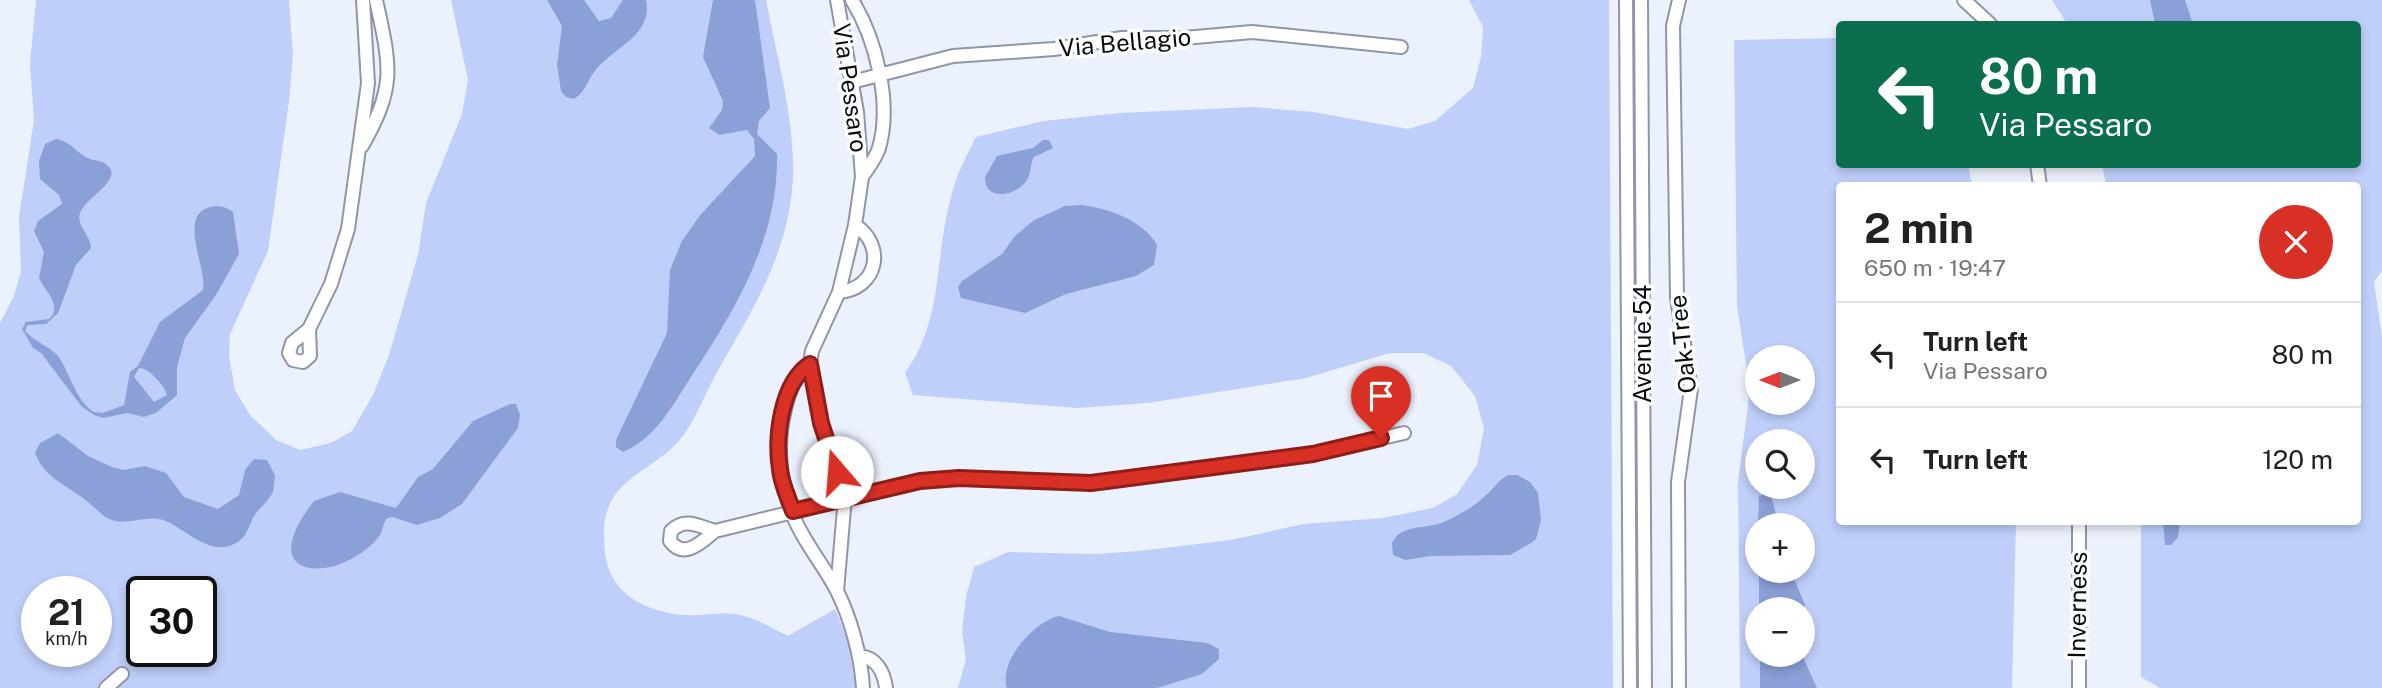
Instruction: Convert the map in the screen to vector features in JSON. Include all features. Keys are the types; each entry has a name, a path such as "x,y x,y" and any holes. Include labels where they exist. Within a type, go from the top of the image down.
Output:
{"street":[{"path":"309,329 340,260 360,149 368,83 363,0"},
{"path":"360,149 380,114 388,86 389,61 376,0"},
{"name":"Via Pessaro","path":"837,0 852,82 862,177 855,225 839,292 812,351 810,364 821,423 845,497 837,591"},
{"name":"Via Pessaro","path":"852,0 860,13 878,76 884,128 878,152 862,177"},
{"name":"Avenue 54","path":"1626,0 1630,688"},
{"name":"Avenue 54","path":"1641,0 1645,688"},
{"name":"Oak-Tree","path":"1679,0 1673,26 1677,298 1691,389 1678,482 1679,688"},
{"path":"1964,0 1987,21"},
{"name":"Via Bellagio","path":"852,82 953,56 1054,49 1122,38 1184,38 1252,32 1401,47"},
{"path":"839,292 856,289 873,272 875,251 871,240 855,225"},
{"name":"Via Pessaro","path":"810,364 801,370 789,393 778,436 780,471 802,536 837,591 859,656 863,688"},
{"path":"715,531 845,497 920,481 959,478 1091,483 1313,454 1404,433"},
{"name":"Inverness","path":"2079,525 2079,688"},
{"path":"859,656 877,665 886,688"},
{"path":"106,688 122,674"}],"shaded area":[{"path":"36,0 289,0 293,55 268,251 230,334 229,356 235,390 250,415 276,440 300,450 331,443 352,431 373,395 389,355 418,255 426,203 462,114 468,80 451,0 766,0 784,89 793,156 790,206 784,232 755,304 687,430 663,456 623,485 613,498 604,532 606,556 608,567 619,587 645,606 666,612 686,615 740,615 788,636 835,609 848,640 856,688 0,688 0,323 14,296 21,271 19,217 34,120 30,64"},
{"path":"547,0 584,0 599,21 611,18 623,0 646,0 647,12 637,33 601,64 574,99 566,97 561,91 557,65 562,26"},
{"path":"713,0 755,0 770,108 759,121 757,134 777,154 771,215 751,272 707,352 654,430 623,452 616,447 616,440 667,333 670,270 682,241 701,214 755,156 754,139 747,130 719,135 709,128 722,110 723,101 703,57"},
{"path":"1469,0 1609,0 1613,688 958,688 966,659 962,632 966,597 974,567 1008,552 1095,554 1139,551 1231,540 1303,524 1383,518 1433,508 1457,494 1477,465 1484,428 1475,396 1451,366 1423,353 1390,353 1306,378 1148,403 1077,408 913,395 905,373 926,331 951,197 958,174 976,137 1044,121 1119,113 1253,107 1313,112 1408,129 1435,121 1473,88 1481,57 1483,27"},
{"path":"2052,0 2382,0 2382,271 2374,282 2382,337 2382,688 2160,688 2141,677 2141,525 2361,525 2361,182 2105,182 2103,168 2361,168 2361,21 2065,21"},
{"path":"2150,0 2185,0 2192,21 2154,21"},
{"path":"1836,38 1836,168 1969,168 1971,182 1836,182 1836,525 2016,525 2012,688 1740,688 1738,481 1747,415 1815,415 1815,345 1745,345 1745,358 1737,306 1734,40"},
{"path":"56,139 61,140 110,169 108,181 80,213 80,222 91,248 76,265 58,313 46,324 27,325 25,331 57,355 77,393 94,412 103,413 124,405 130,372 138,366 160,322 203,290 194,233 199,213 218,206 233,212 239,254 216,295 185,338 177,367 177,395 156,413 144,417 127,413 103,418 94,415 82,407 41,353 33,348 22,329 26,322 49,319 54,309 52,299 39,278 44,252 34,231 38,221 62,204 59,195 40,179 39,161 45,144","holes":["139,368 156,378 167,395 154,402 134,377"]},
{"path":"1043,140 1049,140 1053,148 1034,157 1027,180 1022,186 1009,193 996,194 990,191 985,177 997,156 1033,148"},
{"path":"1081,205 1113,212 1143,229 1157,245 1154,265 1136,276 1066,294 1025,313 961,298 958,287 962,281 1002,254 1015,236 1034,220 1065,206"},
{"path":"510,404 516,404 520,415 518,428 462,504 440,518 417,525 392,517 386,519 380,535 365,551 346,562 327,568 309,568 296,562 291,549 296,529 314,501 340,492 396,508 418,477 433,469 473,421"},
{"path":"58,433 88,456 112,467 123,470 145,466 166,473 184,497 218,509 239,495 245,470 254,459 267,460 275,475 273,492 256,513 246,534 226,547 207,544 163,520 111,520 51,476 39,462 35,453 40,443"},
{"path":"1508,475 1517,475 1530,482 1538,493 1541,520 1536,539 1531,543 1510,555 1431,556 1405,560 1393,555 1392,543 1401,533 1435,525 1458,515 1479,501"},
{"path":"1759,499 1772,499 1776,513 1758,513"},
{"path":"2163,525 2180,525 2178,537 2171,545 2165,545"},
{"path":"1759,583 1796,583 1802,597 1759,597"},
{"path":"1059,616 1110,632 1207,643 1219,649 1219,659 1202,674 1157,688 1007,688 1008,666 1013,655 1039,626"},
{"path":"1760,667 1807,667 1817,688 1760,688"}],"route":[{"path":"837,472 821,423 810,364 801,370 789,393 778,436 780,471 793,511 920,481 959,478 1091,483 1313,454 1381,438"}]}
